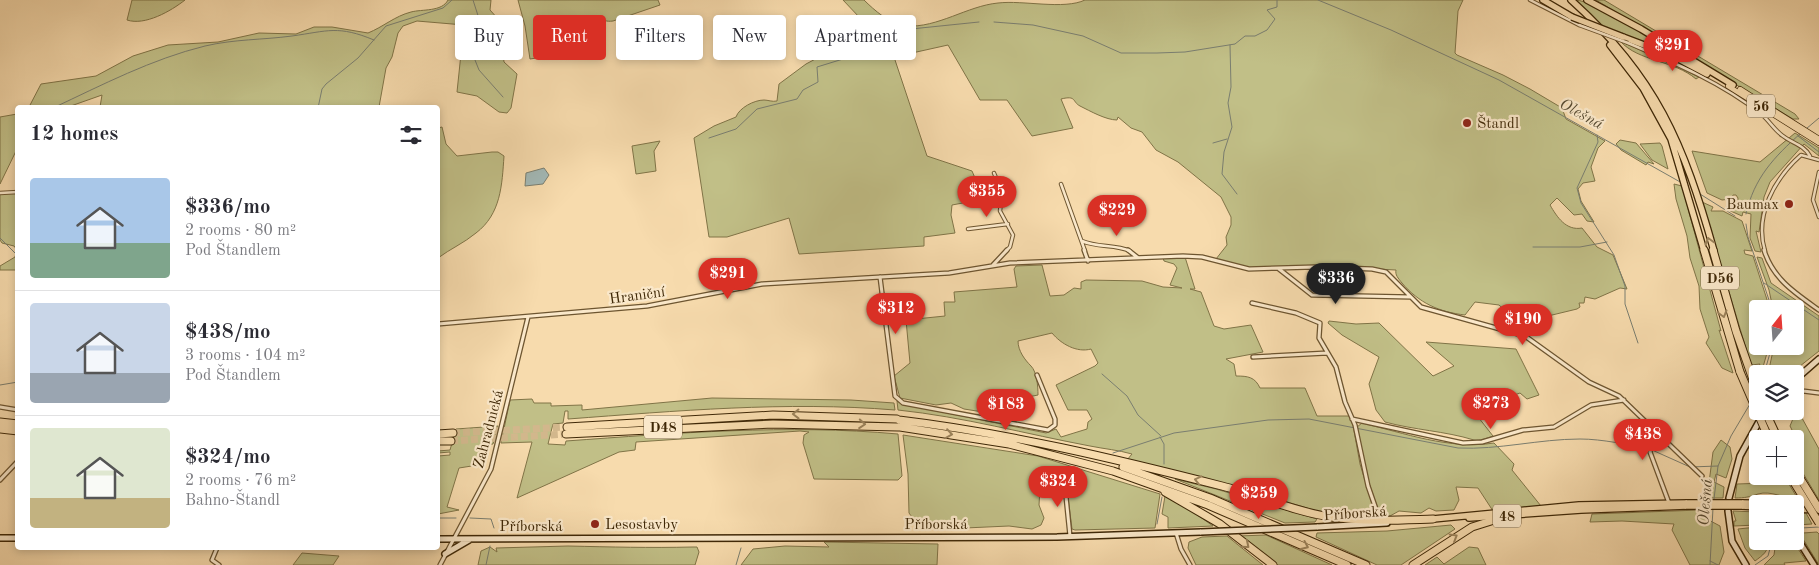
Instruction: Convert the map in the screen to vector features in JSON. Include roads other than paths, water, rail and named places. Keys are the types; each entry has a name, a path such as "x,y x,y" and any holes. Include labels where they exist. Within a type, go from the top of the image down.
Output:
{"highway":[{"path":"1543,0 1572,17 1682,60 1728,87"},
{"name":"D56","path":"1565,0 1607,41 1643,88 1669,134 1685,182 1697,195 1749,372"},
{"name":"D56","path":"1571,0 1616,45 1649,88 1678,140 1740,372 1765,430"},
{"path":"1587,0 1641,30 1728,87"},
{"path":"0,422 15,424"},
{"name":"D48","path":"567,430 760,422 837,422 899,423 998,434 1069,451 1132,470 1210,498 1366,565"},
{"name":"D48","path":"899,423 1009,444 1113,471 1208,505 1347,565"},
{"path":"0,429 15,431"},
{"path":"440,434 452,437 440,440"},
{"name":"48","path":"1069,451 1223,486 1329,517 1370,521 1433,519"},
{"path":"1113,471 1156,488 1200,511 1273,565"},
{"path":"1796,485 1819,523"},
{"path":"1804,485 1819,510"},
{"path":"1414,565 1472,527 1507,516"}],"main road":[{"name":"56","path":"1728,87 1816,138"},
{"path":"1816,138 1819,144"},
{"path":"1804,372 1819,359"},
{"path":"1729,498 1738,464 1750,433 1759,420"},
{"name":"Příborská","path":"1433,519 1686,504 1749,504"},
{"name":"Příborská","path":"1742,504 1749,505"},
{"path":"1804,504 1819,505"},
{"name":"Příborská","path":"440,539 1070,536 1317,528 1578,505 1670,505"},
{"path":"1804,509 1819,510"},
{"path":"1728,511 1732,541 1746,565"},
{"path":"0,538 15,538"},
{"path":"444,554 473,539"},
{"path":"1804,549 1814,565"}],"street":[{"path":"1530,0 1552,13 1579,25 1628,43 1728,87 1785,136 1808,150 1810,156"},
{"path":"1819,160 1810,156 1799,155 1780,175 1767,199 1761,240 1770,267 1777,278 1819,310"},
{"path":"1819,172 1813,200 1819,217"},
{"path":"993,265 1010,247 1013,235 1000,210 1002,192 994,173"},
{"path":"1061,184 1088,261"},
{"path":"0,193 15,192"},
{"path":"968,229 1008,224"},
{"path":"1082,241 1091,245 1127,248 1138,257"},
{"name":"Hraniční","path":"440,324 647,306 762,284 949,274 993,265 1138,257 1202,257 1249,270 1314,267 1380,270 1386,272 1410,297"},
{"path":"1278,268 1312,295 1410,297 1421,306 1525,336 1589,382 1625,400 1660,437 1702,476"},
{"path":"880,277 895,396 903,403 1048,430 1056,425 1055,419 1037,374"},
{"path":"1252,303 1276,307 1317,320 1322,326 1319,338 1336,367 1355,426 1368,486 1376,509"},
{"name":"Zahradnická","path":"440,565 444,554 491,469 528,316"},
{"path":"1253,358 1327,353"},
{"path":"1804,391 1819,393"},
{"path":"1352,419 1463,443 1482,442 1523,430 1554,427 1591,405 1625,400"},
{"path":"0,407 15,410"},
{"path":"1660,437 1652,444 1650,452 1670,505"},
{"path":"0,480 15,464"},
{"path":"1064,477 1070,536"},
{"path":"1176,533 1181,549 1190,565"},
{"path":"215,550 212,560 219,565"}],"water":[{"path":"544,168 549,175 543,184 525,186 526,173"}],"waterway":[{"path":"374,40 386,26 443,8 452,0"},
{"path":"473,0 482,28 475,60 479,70 503,97"},
{"path":"994,22 1033,25 1083,36 1121,53 1185,52 1235,44 1245,36 1255,36 1267,30 1275,19 1267,10 1277,7 1277,0"},
{"name":"Olešná","path":"1318,0 1391,30 1499,80 1597,135"},
{"path":"709,138 736,129 757,109 797,99 803,90 818,82 817,67 895,43 911,29 979,22"},
{"path":"59,105 147,65 205,46 333,30 351,32 374,40"},
{"path":"319,105 322,89 326,84 358,58 374,40"},
{"path":"1230,45 1231,87 1228,103 1232,127 1224,152 1222,174 1237,194"},
{"path":"1806,129 1819,118"},
{"path":"1746,214 1754,190 1766,169 1801,133"},
{"name":"Olešná","path":"1597,135 1682,183"},
{"path":"1597,135 1598,142 1577,188 1581,203 1606,242"},
{"path":"1798,136 1819,152"},
{"path":"1213,143 1227,139"},
{"name":"Olešná","path":"1700,194 1735,216"},
{"name":"Olešná","path":"1746,224 1748,237 1769,300"},
{"path":"0,238 15,253"},
{"path":"1533,247 1580,247 1606,242"},
{"path":"1606,242 1614,255 1625,286 1625,304 1638,343"},
{"path":"1764,283 1819,320"},
{"name":"Olešná","path":"1767,365 1769,355"},
{"path":"1102,374 1127,396 1138,415 1161,436"},
{"path":"0,385 15,382"},
{"name":"Olešná","path":"1718,466 1731,436 1749,406"},
{"path":"1160,437 1174,433 1268,420 1309,419 1458,448 1489,447 1565,439 1589,439 1649,448"},
{"path":"1113,453 1160,437"},
{"path":"1160,437 1164,444 1164,464"},
{"path":"1652,450 1690,467 1718,466"},
{"name":"Olešná","path":"1714,499 1718,466"},
{"path":"1157,524 1162,497"},
{"name":"Olešná","path":"1710,561 1713,508"},
{"path":"440,518 456,518"},
{"path":"470,518 491,519 494,528"},
{"path":"1804,528 1819,527"},
{"path":"486,565 490,546"},
{"path":"736,565 741,548"},
{"path":"1755,565 1768,556 1770,550"},
{"path":"1710,561 1718,565"}],"tunnel":[{"path":"453,433 567,427"},
{"path":"451,441 566,434"}],"place":[{"name":"Štandl","path":"1467,123"},
{"name":"Baumax","path":"1789,204"},
{"name":"Lesostavby","path":"595,524"}]}
